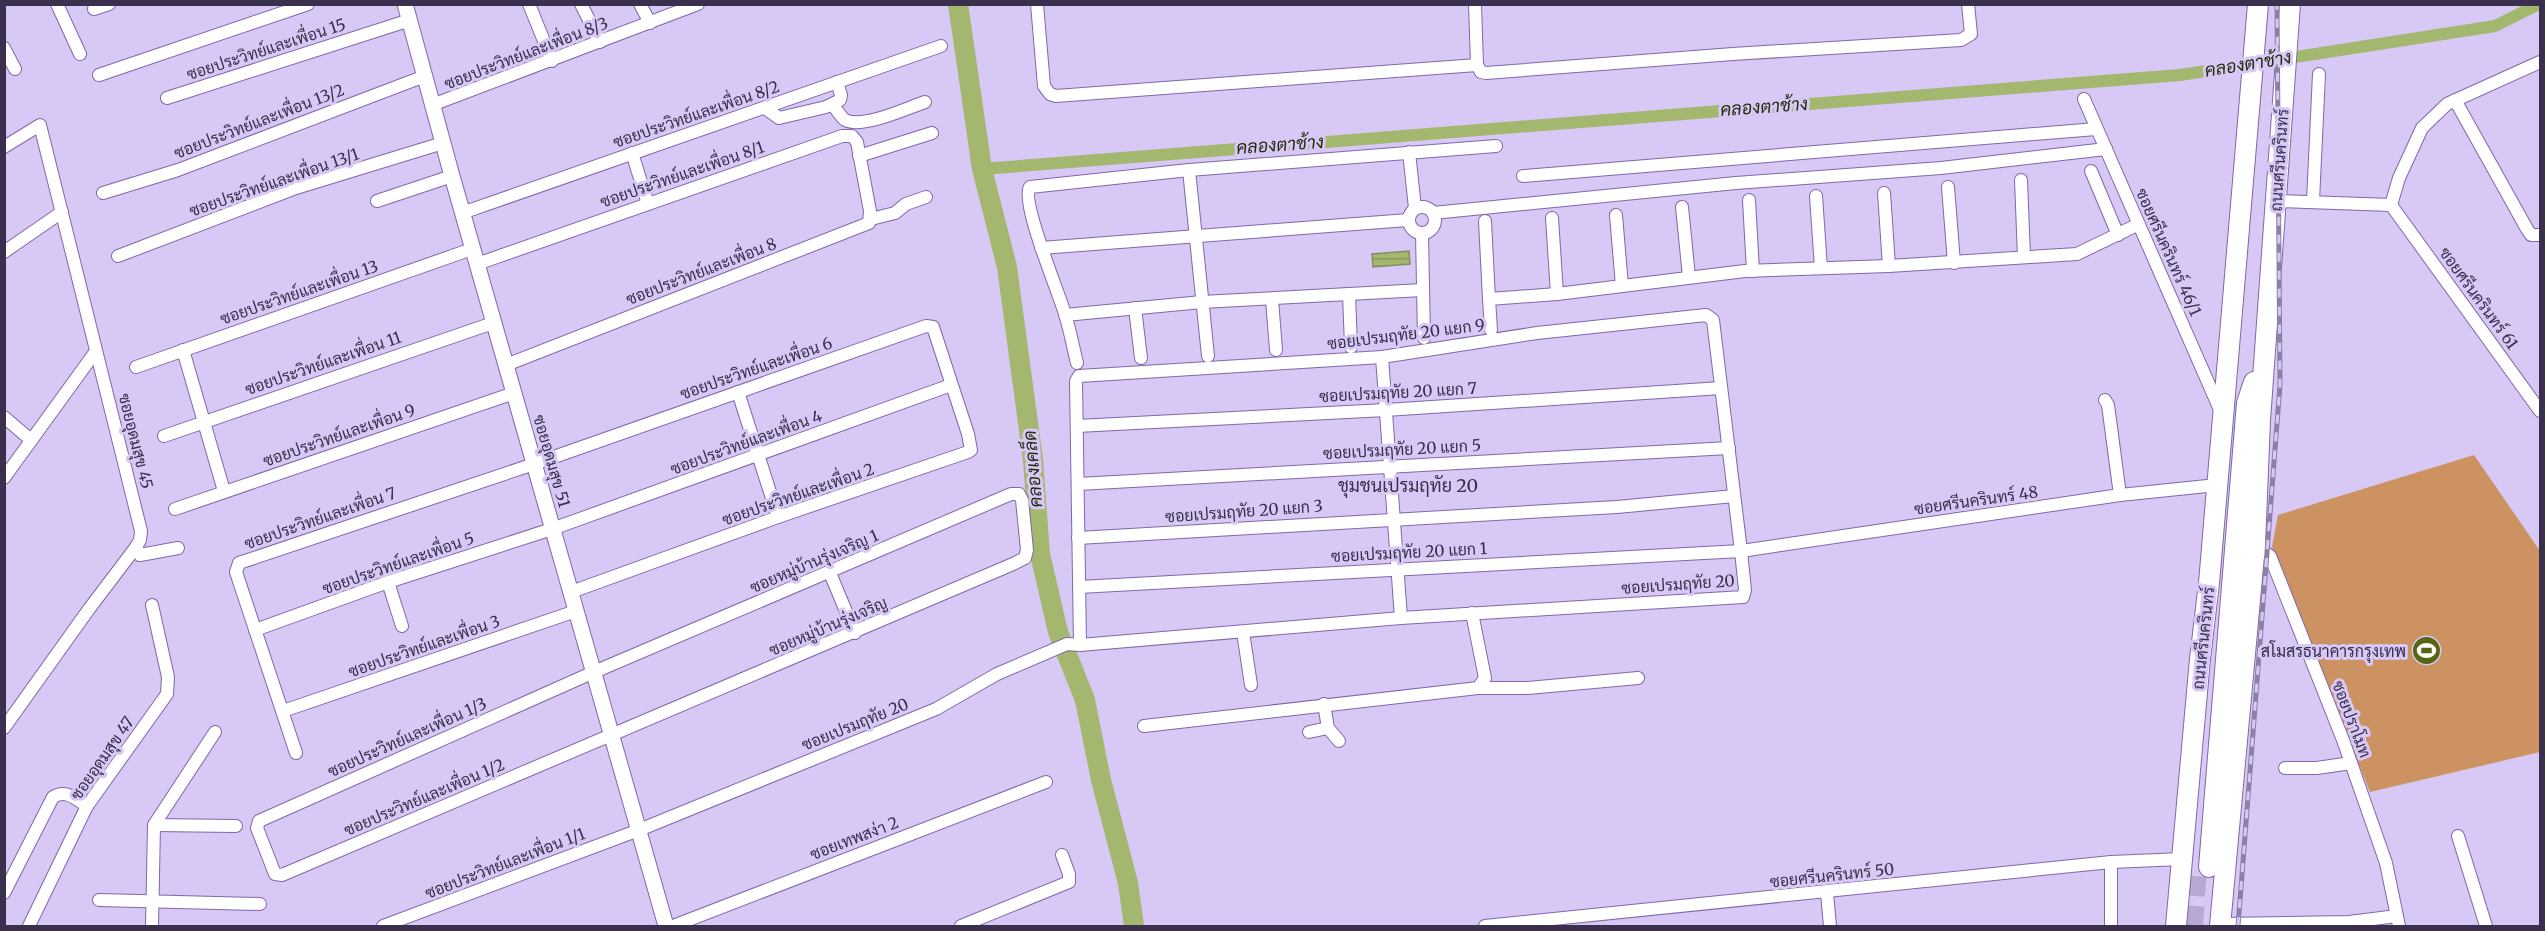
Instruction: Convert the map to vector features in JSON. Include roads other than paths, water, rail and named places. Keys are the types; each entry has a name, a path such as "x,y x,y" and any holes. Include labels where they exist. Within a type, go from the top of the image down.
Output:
{"main road":[{"name":"ถนนศรีนครินทร์","path":"2196,864 2200,659 2224,418 2258,4"},
{"name":"ถนนศรีนครินทร์","path":"2220,925 2255,545 2264,351 2290,4"},
{"name":"ถนนศรีนครินทร์","path":"2196,864 2235,404 2229,350"},
{"name":"ถนนศรีนครินทร์","path":"2176,927 2196,864 2247,403 2264,351"}],"street":[{"path":"57,4 80,54"},
{"path":"94,9 109,4"},
{"path":"99,75 308,4"},
{"name":"ซอยอุดมสุข 51","path":"405,4 474,256 666,927"},
{"path":"529,4 552,61"},
{"path":"581,4 600,42"},
{"path":"640,4 650,23"},
{"name":"ซอยประวิทย์และเพื่อน 8/3","path":"432,105 698,4"},
{"path":"1037,4 1044,86 1050,94 1056,96 1477,65"},
{"path":"1475,4 1477,65 1481,72 1486,73 1733,54 1961,40 1971,34 1968,4"},
{"name":"ซอยประวิทย์และเพื่อน 15","path":"167,98 410,20"},
{"name":"ซอยประวิทย์และเพื่อน 8/2","path":"462,213 941,46"},
{"path":"4,48 15,69"},
{"path":"2276,201 2391,205 2399,178 2422,128 2447,104 2541,62"},
{"path":"2313,201 2319,74"},
{"name":"ซอยประวิทย์และเพื่อน 13/2","path":"103,193 178,170 425,76"},
{"path":"765,108 779,118 833,105 840,100 841,95 837,82"},
{"name":"ซอยศรีนครินทร์ 46/1","path":"2084,99 2224,418"},
{"path":"2455,100 2527,229 2531,235 2541,235"},
{"path":"833,105 844,120 855,122 870,121 925,102"},
{"name":"ซอยอุดมสุข 45","path":"4,147 40,125 141,531 138,551"},
{"path":"1522,176 2096,129"},
{"path":"859,156 932,133"},
{"name":"ซอยประวิทย์และเพื่อน 8/1","path":"474,256 648,204 842,136 852,136 857,142 871,219"},
{"name":"ซอยประวิทย์และเพื่อน 13/1","path":"118,256 296,188 443,143"},
{"path":"1077,363 1065,315 1041,248 1027,197 1030,187 1189,170 1496,146"},
{"path":"1433,213 1433,226 1428,231 1422,233 1410,226 1408,220 1415,208 1425,207 1433,213 1736,183 1941,168 2106,149"},
{"path":"1409,152 1415,208"},
{"path":"632,153 648,204"},
{"path":"1189,170 1208,356"},
{"path":"2091,171 2118,235"},
{"path":"377,201 452,176"},
{"path":"2021,180 2024,257"},
{"path":"1948,187 1954,262"},
{"path":"1884,193 1889,266"},
{"path":"1816,196 1821,268"},
{"name":"ซอยประวิทย์และเพื่อน 8","path":"506,365 869,224 871,219 895,213 906,204 926,197"},
{"path":"1749,200 1753,271"},
{"name":"ซอยศรีนครินทร์ 61","path":"2391,205 2541,411"},
{"path":"1682,207 1689,278"},
{"path":"4,252 62,212"},
{"path":"1617,215 1622,286"},
{"path":"1552,218 1557,294"},
{"path":"1041,248 1408,220"},
{"path":"1485,221 1491,330"},
{"path":"1489,300 1753,271 1889,266 2077,254 2139,224"},
{"path":"1422,233 1424,338"},
{"name":"ซอยประวิทย์และเพื่อน 13","path":"136,367 474,256"},
{"path":"1065,315 1202,302 1423,290"},
{"path":"1349,294 1351,347"},
{"path":"1272,300 1276,350"},
{"path":"1135,308 1141,358"},
{"name":"ซอยเปรมฤทัย 20 แยก 9","path":"1077,426 1076,381 1082,375 1382,357 1537,333 1706,315"},
{"name":"ซอยเปรมฤทัย 20","path":"639,830 936,709 997,674 1068,645 1472,613 1740,598 1745,590 1729,448 1713,320 1706,315"},
{"name":"ซอยประวิทย์และเพื่อน 11","path":"164,436 494,323"},
{"name":"ซอยประวิทย์และเพื่อน 6","path":"534,464 929,326 933,327 936,335 951,385"},
{"path":"183,350 224,491"},
{"path":"4,478 96,351"},
{"path":"1382,357 1401,618"},
{"name":"ซอยประวิทย์และเพื่อน 4","path":"552,529 951,385"},
{"name":"ซอยประวิทย์และเพื่อน 2","path":"571,592 778,517 968,452 970,450 968,434 951,385"},
{"name":"ซอยเปรมฤทัย 20 แยก 7","path":"1077,426 1386,410 1721,388"},
{"path":"738,392 778,517"},
{"name":"ซอยประวิทย์และเพื่อน 9","path":"175,509 514,393"},
{"path":"2105,400 2108,405 2120,495"},
{"path":"4,417 31,440"},
{"path":"1068,645 1079,587 1077,426"},
{"name":"ซอยเปรมฤทัย 20 แยก 5","path":"1078,484 1729,448"},
{"name":"ซอยประวิทย์และเพื่อน 7","path":"296,753 236,572 239,563 534,464"},
{"name":"ซอยศรีนครินทร์ 48","path":"1741,551 2120,495 2217,485"},
{"name":"ซอยหมู่บ้านรุ่งเจริญ 1","path":"594,672 1011,494 1020,496 1024,525"},
{"name":"ซอยเปรมฤทัย 20 แยก 3","path":"1078,538 1394,518 1617,507 1734,496"},
{"name":"ซอยหมู่บ้านรุ่งเจริญ","path":"612,736 855,633 1024,558 1027,550 1024,525"},
{"name":"ซอยประวิทย์และเพื่อน 5","path":"255,630 388,582 552,529"},
{"name":"ซอยปราโมท","path":"2255,545 2270,556 2351,763 2386,863 2398,921"},
{"path":"4,728 89,609 138,551 178,548"},
{"name":"ซอยเปรมฤทัย 20 แยก 1","path":"1079,587 1741,551"},
{"path":"830,573 855,633"},
{"path":"388,582 402,626"},
{"name":"ซอยอุดมสุข 47","path":"30,927 87,806 167,694 168,677 152,605"},
{"name":"ซอยประวิทย์และเพื่อน 3","path":"283,711 576,611"},
{"path":"1472,613 1485,678 1478,688"},
{"path":"1243,632 1251,685"},
{"name":"ซอยประวิทย์และเพื่อน 1/3","path":"264,848 257,828 259,821 594,672"},
{"path":"1144,726 1478,688 1528,688 1638,678"},
{"path":"1324,704 1328,728 1339,741"},
{"path":"1309,732 1328,728"},
{"path":"152,927 154,825 214,732"},
{"name":"ซอยประวิทย์และเพื่อน 1/2","path":"264,848 275,874 282,875 612,736"},
{"path":"2284,768 2307,769 2351,763"},
{"name":"ซอยเทพสง่า 2","path":"673,927 1046,782"},
{"path":"4,893 53,797 59,793 66,793 87,806"},
{"path":"154,825 236,826"},
{"name":"ซอยประวิทย์และเพื่อน 1/1","path":"382,927 400,923 639,830"},
{"path":"2458,836 2486,927"},
{"path":"961,927 1069,882 1069,874 1062,855"},
{"path":"2111,862 2111,927"},
{"name":"ซอยศรีนครินทร์ 50","path":"1485,927 2111,862 2196,864"},
{"path":"1827,892 1830,927"},
{"path":"99,900 260,904"},
{"path":"2220,925 2398,921"}],"waterway":[{"name":"คลองเคล็ด","path":"958,4 982,169 1007,267 1033,460 1040,554 1058,632 1085,700 1101,780 1128,883 1134,926"},
{"name":"คลองตาช้าง","path":"982,169 2180,75 2495,26 2539,4"}],"tunnel":[{"path":"2193,926 2197,867"}],"railway":[{"path":"2238,926 2280,385 2277,4"}],"place":[{"name":"สโมสรธนาคารกรุงเทพ","path":"2427,651"}],"district":[{"name":"ชุมชนเปรมฤทัย 20","path":"1408,486"}]}
